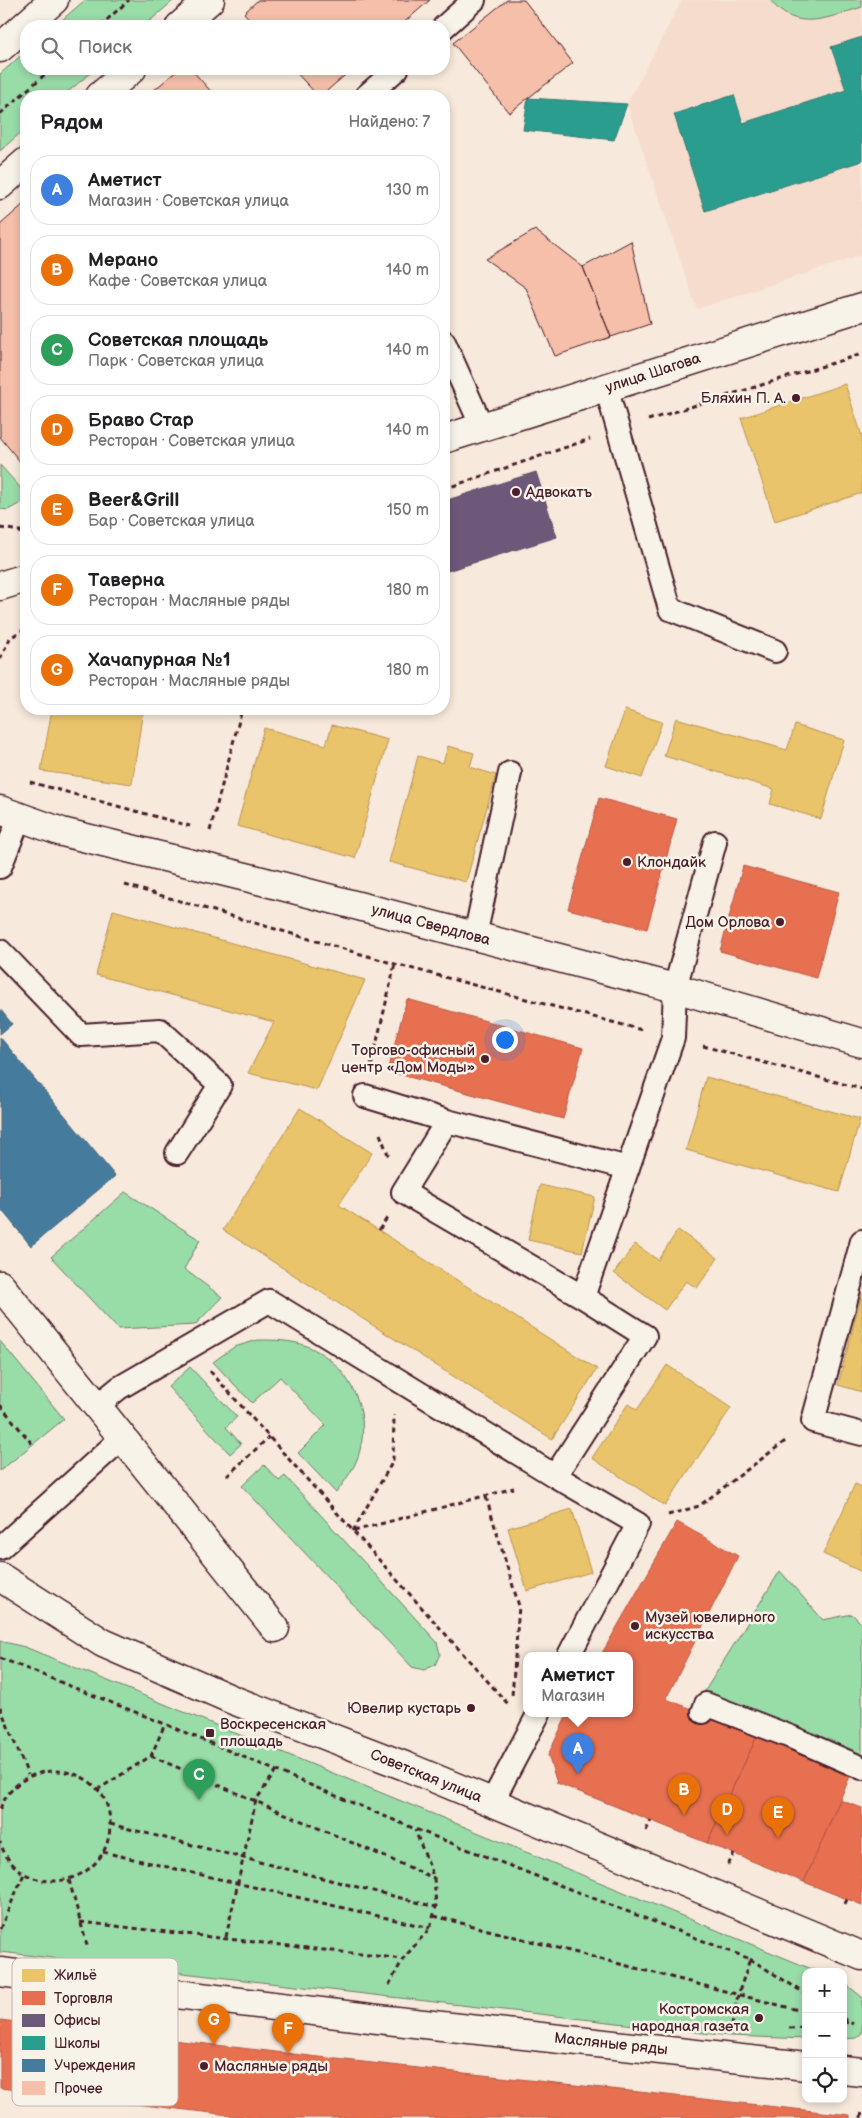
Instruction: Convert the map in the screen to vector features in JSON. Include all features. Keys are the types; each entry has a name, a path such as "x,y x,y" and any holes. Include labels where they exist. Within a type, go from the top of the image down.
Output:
{"street":[{"path":"32,20 54,0"},
{"path":"187,20 210,0"},
{"path":"0,48 20,30"},
{"path":"107,90 125,75"},
{"path":"0,185 20,167"},
{"name":"улица Шагова","path":"450,437 862,307"},
{"path":"0,586 20,580"},
{"name":"улица Свердлова","path":"10,813 62,832 675,988 862,1043"},
{"path":"0,1285 97,1406 121,1439 275,1628"},
{"name":"Советская улица","path":"0,1577 103,1644 232,1700 405,1766 862,1956"},
{"name":"Масляные ряды","path":"178,1994 378,2019 802,2066"},
{"path":"847,2070 862,2072"}],"lane":[{"path":"450,22 474,0"},
{"path":"373,90 390,75"},
{"path":"450,355 482,427"},
{"path":"606,388 670,609 775,652"},
{"path":"475,936 510,773"},
{"path":"0,866 10,813"},
{"path":"583,1298 673,1038 675,988 715,842"},
{"path":"0,951 81,1035 160,1030 220,1085 177,1153"},
{"path":"365,1096 447,1121 628,1168"},
{"path":"447,1121 403,1192 645,1336 555,1476"},
{"path":"862,1242 813,1421 862,1434"},
{"path":"97,1406 119,1388 269,1301 555,1476 638,1524 571,1652"},
{"path":"0,1548 121,1439"},
{"path":"703,1712 706,1704 791,1737 862,1768"},
{"path":"492,1802 537,1717"}],"path":[{"path":"107,20 129,0"},
{"path":"27,90 44,75"},
{"path":"0,114 20,96"},
{"path":"450,487 618,429 862,354"},
{"path":"0,528 20,531"},
{"path":"0,659 10,638 20,632"},
{"path":"210,831 240,715"},
{"path":"120,884 395,964 862,1089"},
{"path":"207,1368 511,1708 519,1606 486,1497"},
{"path":"0,1405 33,1445"},
{"path":"353,1531 393,1462 394,1408"},
{"path":"638,1524 699,1506 813,1421"},
{"path":"227,1476 268,1437"},
{"path":"353,1531 486,1497 555,1476"},
{"path":"0,1658 165,1724 415,1829 750,1959 802,1992"},
{"path":"0,1706 28,1776"},
{"path":"97,1790 151,1756 165,1724"},
{"path":"151,1756 434,1878"},
{"path":"0,1809 12,1788 28,1776 47,1770 61,1770 75,1774 97,1790 104,1802 110,1824 104,1852 86,1870 69,1880 48,1881 24,1874 8,1858 0,1842"},
{"path":"226,1937 256,1800 276,1771"},
{"path":"110,1824 436,1907"},
{"path":"385,1992 403,1959 430,1928 436,1907 434,1878 415,1829"},
{"path":"104,1852 430,1928"},
{"path":"0,1929 24,1874"},
{"path":"69,1880 91,1958"},
{"path":"845,1904 846,1899"},
{"path":"434,1916 802,2011"},
{"path":"80,1922 226,1937 403,1959"},
{"path":"731,2031 738,1995 750,1959"},
{"path":"843,2021 853,2024 843,2021"},
{"path":"861,2118 862,2110"}],"shaded area":[{"path":"682,0 862,0 862,255 697,309 627,104"}],"green space":[{"path":"85,0 174,0 151,20 62,20"},
{"path":"770,0 862,0 862,7 825,18 802,20 791,17"},
{"path":"20,56 20,75 88,75 70,90 20,90 20,133 0,151 0,74"},
{"path":"0,465 20,487 20,503 8,510 0,509"},
{"path":"125,1192 200,1240 184,1269 222,1297 195,1325 118,1329 51,1257"},
{"path":"258,1340 289,1341 307,1346 321,1353 334,1363 353,1389 359,1403 363,1434 356,1462 336,1493 298,1453 326,1425 280,1377 252,1403 213,1362 234,1347"},
{"path":"0,1341 64,1419 0,1471"},
{"path":"190,1367 237,1417 226,1427 241,1444 230,1454 168,1387"},
{"path":"264,1465 279,1481 285,1476 437,1642 440,1654 435,1665 424,1670 412,1667 242,1486"},
{"path":"780,1571 823,1620 852,1614 862,1624 862,1761 703,1694"},
{"path":"0,1641 25,1647 809,1968 802,1968 802,2039 730,2036 178,1972 178,1958 52,1958 0,1952"},
{"path":"847,1985 862,1997 862,2033 856,2038 847,2039"}],"building: Жильё":[{"path":"845,384 862,436 862,493 775,521 741,418"},
{"path":"625,710 662,722 642,778 606,766"},
{"path":"51,715 142,715 132,784 41,771"},
{"path":"676,718 787,750 795,725 844,740 821,819 770,804 774,789 664,756"},
{"path":"332,725 388,740 355,858 237,826 264,728 326,745"},
{"path":"448,746 474,753 470,767 496,775 466,882 389,862 418,756 443,763"},
{"path":"113,910 365,980 317,1090 248,1073 274,1022 96,975"},
{"path":"706,1077 860,1119 839,1192 686,1150"},
{"path":"300,1108 372,1153 339,1205 597,1369 552,1439 223,1230"},
{"path":"540,1185 595,1197 582,1252 528,1240"},
{"path":"678,1230 718,1258 697,1288 686,1281 665,1310 614,1273 635,1244 658,1260"},
{"path":"862,1293 862,1392 838,1385"},
{"path":"667,1365 731,1408 665,1506 592,1458 628,1404 637,1410"},
{"path":"855,1484 862,1487 862,1572 823,1554"},
{"path":"572,1509 591,1572 527,1591 508,1528"}],"building: Торговля":[{"path":"599,798 677,819 647,929 568,909"},
{"name":"Дом Орлова","path":"743,866 839,892 816,978 720,951"},
{"name":"Торгово-офисный центр «Дом Моды»","path":"407,999 583,1048 563,1119 387,1071"},
{"path":"677,1522 738,1556 666,1699 758,1734 707,1843 557,1783 548,1755 566,1717 633,1717 633,1652 603,1652"},
{"path":"758,1734 852,1772 804,1882 707,1843"},
{"path":"840,1800 862,1808 862,1905 804,1882"},
{"name":"Масляные ряды","path":"0,2020 12,2021 12,2089 0,2088"},
{"name":"Масляные ряды","path":"178,2041 850,2115 850,2118 254,2118 152,2106 178,2106"}],"building: Офисы":[{"path":"536,472 557,537 450,570 450,499"}],"building: Школы":[{"path":"862,37 862,161 705,211 674,114 734,95 743,123 846,90 831,47"},
{"path":"528,98 627,104 614,140 523,130"}],"building: Учреждения":[{"path":"0,1009 12,1024 0,1034"},
{"path":"0,1037 115,1176 31,1246 0,1208"}],"building: Прочее":[{"path":"258,0 430,0 407,20 250,20 244,13"},
{"path":"507,0 524,0 573,63 509,113 453,43"},
{"path":"172,75 196,75 210,90 154,90"},
{"path":"299,75 345,75 328,90 312,90"},
{"path":"20,207 20,462 0,437 0,225"},
{"path":"535,230 583,267 611,337 555,356 526,288 485,259"},
{"path":"631,241 650,324 611,337 583,267"}],"place":[{"name":"Бляхин П. А.","path":"796,398"},
{"name":"Адвокатъ","path":"516,492"},
{"name":"Клондайк","path":"627,862"},
{"name":"Дом Орлова","path":"780,922"},
{"name":"Торгово-офисный центр «Дом Моды»","path":"485,1059"},
{"name":"Музей ювелирного искусства","path":"635,1626"},
{"name":"Ювелир кустарь","path":"471,1708"},
{"name":"Воскресенская площадь","path":"210,1733"},
{"name":"Аметист","path":"578,1774"},
{"name":"Советская площадь","path":"199,1800"},
{"name":"Мерано","path":"684,1815"},
{"name":"Браво Стар","path":"727,1835"},
{"name":"Beer&Grill","path":"778,1838"},
{"name":"Костромская народная газета","path":"759,2018"},
{"name":"Хачапурная №1","path":"214,2045"},
{"name":"Таверна","path":"288,2054"},
{"name":"Масляные ряды","path":"204,2066"}]}
